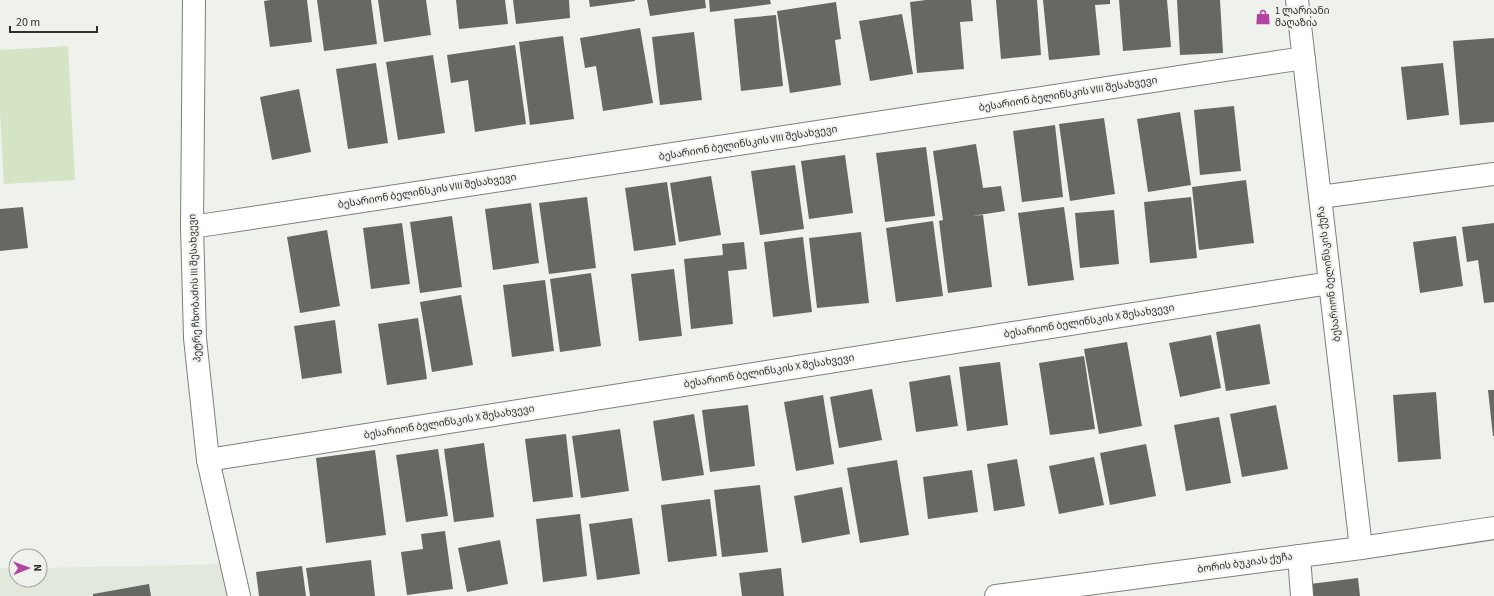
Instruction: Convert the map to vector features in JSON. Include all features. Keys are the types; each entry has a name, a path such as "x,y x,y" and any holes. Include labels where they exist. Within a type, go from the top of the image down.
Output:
{"street":[{"name":"პეტრე ჩხობაძის III შესახვევი","path":"194,0 192,227 195,338 208,460 239,596"},
{"name":"ბესარიონ ბელინსკის ქუჩა","path":"1297,0 1361,548"},
{"name":"ბესარიონ ბელინსკის VIII შესახვევი","path":"192,227 1304,58"},
{"path":"1320,197 1494,174"},
{"name":"ბესარიონ ბელინსკის X შესახვევი","path":"208,460 1330,283"},
{"name":"ბორის ბუკიას ქუჩა","path":"996,596 1361,548 1494,528"},
{"path":"1298,556 1302,596"}],"shaded area":[{"path":"232,564 239,596 0,596 0,568 8,568 8,588 48,588 48,568"}],"green space":[{"path":"68,46 75,180 4,184 0,112 0,50"}],"building":[{"path":"307,0 312,42 270,47 264,1"},
{"path":"317,0 371,0 377,44 324,51"},
{"path":"378,0 426,0 431,35 384,42"},
{"path":"456,0 505,0 508,24 459,29"},
{"path":"513,0 569,0 570,18 516,24"},
{"path":"589,0 635,0 635,1 590,7"},
{"path":"647,0 705,0 706,8 650,16"},
{"path":"709,0 770,0 771,4 710,12"},
{"path":"926,0 971,0 973,21 960,22 964,69 917,73 910,2"},
{"path":"996,0 1037,0 1041,55 1001,59"},
{"path":"1043,0 1110,0 1110,4 1095,5 1100,55 1049,60"},
{"path":"1119,0 1167,0 1171,47 1123,51"},
{"path":"1177,0 1220,0 1223,53 1180,55"},
{"path":"836,2 841,39 835,40 841,85 790,93 777,11"},
{"path":"902,14 913,74 870,81 859,21"},
{"path":"776,15 783,86 741,91 734,19"},
{"path":"640,28 653,103 603,111 596,66 585,68 580,38"},
{"path":"694,32 702,100 660,105 652,37"},
{"path":"563,36 574,119 530,125 519,42"},
{"path":"1494,38 1494,122 1460,125 1453,41"},
{"path":"515,45 526,124 475,132 468,80 451,83 447,55"},
{"path":"433,55 445,133 398,140 386,62"},
{"path":"376,63 388,143 348,149 336,69"},
{"path":"1443,63 1449,115 1407,120 1401,67"},
{"path":"299,89 311,152 272,160 260,97"},
{"path":"1234,106 1241,171 1200,175 1194,110"},
{"path":"1180,112 1191,185 1148,192 1137,119"},
{"path":"1104,118 1115,194 1070,201 1059,124"},
{"path":"1055,125 1063,197 1022,202 1013,131"},
{"path":"976,144 983,188 1001,186 1005,211 972,216 983,215 992,287 948,293 939,221 943,220 933,151"},
{"path":"926,147 935,216 885,222 876,153"},
{"path":"845,155 853,213 809,219 801,161"},
{"path":"795,165 804,229 760,235 751,171"},
{"path":"711,176 721,235 679,242 670,183"},
{"path":"1246,180 1254,243 1199,250 1192,187"},
{"path":"667,182 676,245 634,251 625,188"},
{"path":"587,197 596,268 549,274 539,203"},
{"path":"1191,197 1197,258 1150,263 1144,202"},
{"path":"531,203 539,263 493,270 485,209"},
{"path":"23,207 28,248 0,251 0,209"},
{"path":"1064,207 1074,280 1028,286 1018,213"},
{"path":"1114,210 1119,264 1080,268 1075,213"},
{"path":"452,216 462,287 420,293 410,222"},
{"path":"933,221 943,296 896,302 886,228"},
{"path":"402,223 410,284 371,289 363,228"},
{"path":"1494,223 1494,302 1484,303 1478,260 1467,262 1462,227"},
{"path":"327,230 340,306 300,313 287,237"},
{"path":"861,232 869,303 817,308 809,238"},
{"path":"1456,236 1463,286 1420,293 1413,242"},
{"path":"803,237 812,312 773,317 764,242"},
{"path":"744,242 747,269 728,271 733,324 691,329 684,259 723,255 722,244"},
{"path":"674,269 682,336 639,341 631,274"},
{"path":"591,273 601,346 560,352 550,279"},
{"path":"545,280 554,351 512,357 503,285"},
{"path":"461,295 473,365 432,372 420,302"},
{"path":"418,318 427,379 387,385 378,324"},
{"path":"335,320 342,373 302,379 294,326"},
{"path":"1260,324 1270,384 1226,391 1216,332"},
{"path":"1211,335 1221,388 1180,397 1169,343"},
{"path":"1127,342 1142,426 1099,434 1084,349"},
{"path":"1084,356 1095,429 1050,435 1039,363"},
{"path":"1000,362 1008,425 967,431 959,367"},
{"path":"950,375 958,426 916,432 909,382"},
{"path":"872,389 882,440 839,448 830,397"},
{"path":"1488,390 1494,390 1494,436 1493,436"},
{"path":"1436,392 1441,459 1398,462 1393,395"},
{"path":"823,395 834,464 796,471 784,402"},
{"path":"748,405 755,466 710,472 702,410"},
{"path":"1276,405 1288,469 1242,477 1230,414"},
{"path":"694,414 704,475 662,481 653,421"},
{"path":"1219,417 1231,483 1186,491 1174,425"},
{"path":"620,429 629,491 581,498 572,436"},
{"path":"566,434 573,497 533,502 525,439"},
{"path":"484,443 494,517 454,522 444,449"},
{"path":"1146,444 1156,496 1110,505 1100,453"},
{"path":"438,449 448,516 406,522 396,455"},
{"path":"375,450 386,535 326,543 316,458"},
{"path":"1094,457 1104,505 1059,514 1049,466"},
{"path":"1017,459 1025,506 994,511 987,464"},
{"path":"897,460 909,535 860,543 847,468"},
{"path":"972,470 978,512 928,519 923,477"},
{"path":"760,485 768,552 722,557 714,490"},
{"path":"842,487 850,534 802,543 794,496"},
{"path":"710,499 717,556 668,562 661,505"},
{"path":"580,514 587,576 543,582 536,519"},
{"path":"632,518 640,574 597,580 589,524"},
{"path":"445,531 453,589 407,595 401,552 423,549 421,534"},
{"path":"500,540 508,584 467,592 458,548"},
{"path":"371,560 375,596 310,596 306,568"},
{"path":"302,566 306,596 259,596 256,572"},
{"path":"781,568 784,596 742,596 739,573"},
{"path":"1358,578 1360,596 1312,596 1310,584"},
{"path":"149,584 151,596 93,596 93,594"}],"place":[{"name":"1 ლარიანი მაღაზია","path":"1263,17"}]}
